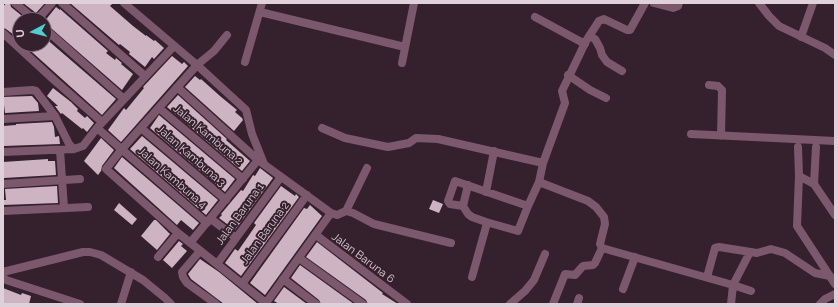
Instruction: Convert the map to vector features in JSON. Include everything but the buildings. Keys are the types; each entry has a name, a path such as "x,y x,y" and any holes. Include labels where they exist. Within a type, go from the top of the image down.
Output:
{"street":[{"path":"15,3 26,12"},
{"path":"44,12 52,3"},
{"path":"62,3 146,76"},
{"path":"124,3 197,65 246,110 261,163"},
{"path":"245,62 262,3"},
{"path":"402,63 414,3"},
{"path":"468,185 463,206 468,214 487,223 518,231 539,182 543,163 565,103 562,91 568,75 573,70 589,36 602,19 630,30 645,3"},
{"path":"654,3 673,8 678,6 679,3"},
{"path":"759,3 779,26 825,48 835,55"},
{"path":"801,37 813,3"},
{"path":"260,12 404,47"},
{"path":"535,17 585,44"},
{"name":"Jalan Kambuna 4","path":"3,33 12,40"},
{"path":"52,35 124,99"},
{"path":"227,35 214,51 197,65 158,108 106,169 178,233 267,304 283,279 316,236 331,213"},
{"path":"589,36 595,39 607,62 622,72"},
{"path":"3,152 74,149 83,146 100,125 174,46"},
{"name":"Jalan Kambuna 4","path":"26,52 100,125 122,149 209,221 236,238"},
{"path":"568,75 590,90 606,98"},
{"path":"709,85 718,86 722,90 720,136"},
{"path":"177,88 261,163 331,213 338,215 346,211 366,168"},
{"path":"3,92 35,90 55,116 69,144 74,149"},
{"name":"Jalan Kambuna 2","path":"158,108 243,179"},
{"path":"3,119 55,116"},
{"name":"Jalan Kambuna 3","path":"141,128 226,200"},
{"path":"322,128 346,138 388,148 409,143 416,138 438,139 543,163"},
{"path":"691,134 835,141"},
{"path":"798,147 798,226 835,284"},
{"path":"814,184 816,147"},
{"path":"60,150 64,208"},
{"path":"486,192 494,151"},
{"path":"190,243 243,179 261,163"},
{"path":"799,176 814,184 835,215"},
{"name":"Jalan Baruna 1","path":"216,264 281,177"},
{"path":"3,184 80,179"},
{"path":"463,206 450,204 448,201 454,181 528,206"},
{"path":"539,182 582,198 596,207 605,220 600,244 602,248 594,264 583,266 575,275 565,274 553,304"},
{"name":"Jalan Baruna 2","path":"242,284 306,195"},
{"path":"3,211 88,207"},
{"path":"346,211 374,224 451,243"},
{"path":"472,277 487,223"},
{"path":"158,257 178,233"},
{"name":"Jalan Baruna 6","path":"316,236 395,301 407,304"},
{"path":"707,278 715,248 719,247 757,253 771,249 785,253 815,273 830,276"},
{"path":"602,248 751,291"},
{"path":"200,251 182,272 183,277 187,282 216,304"},
{"path":"3,272 83,252 90,252 101,255 131,272 152,286 171,304"},
{"path":"732,304 733,285 750,252"},
{"path":"510,304 524,292 534,280 544,254"},
{"path":"623,289 635,257"},
{"path":"299,258 363,304"},
{"path":"121,304 131,272"},
{"path":"3,277 6,280 80,304"},
{"path":"283,279 316,304"},
{"path":"820,304 825,299 835,294"}]}
